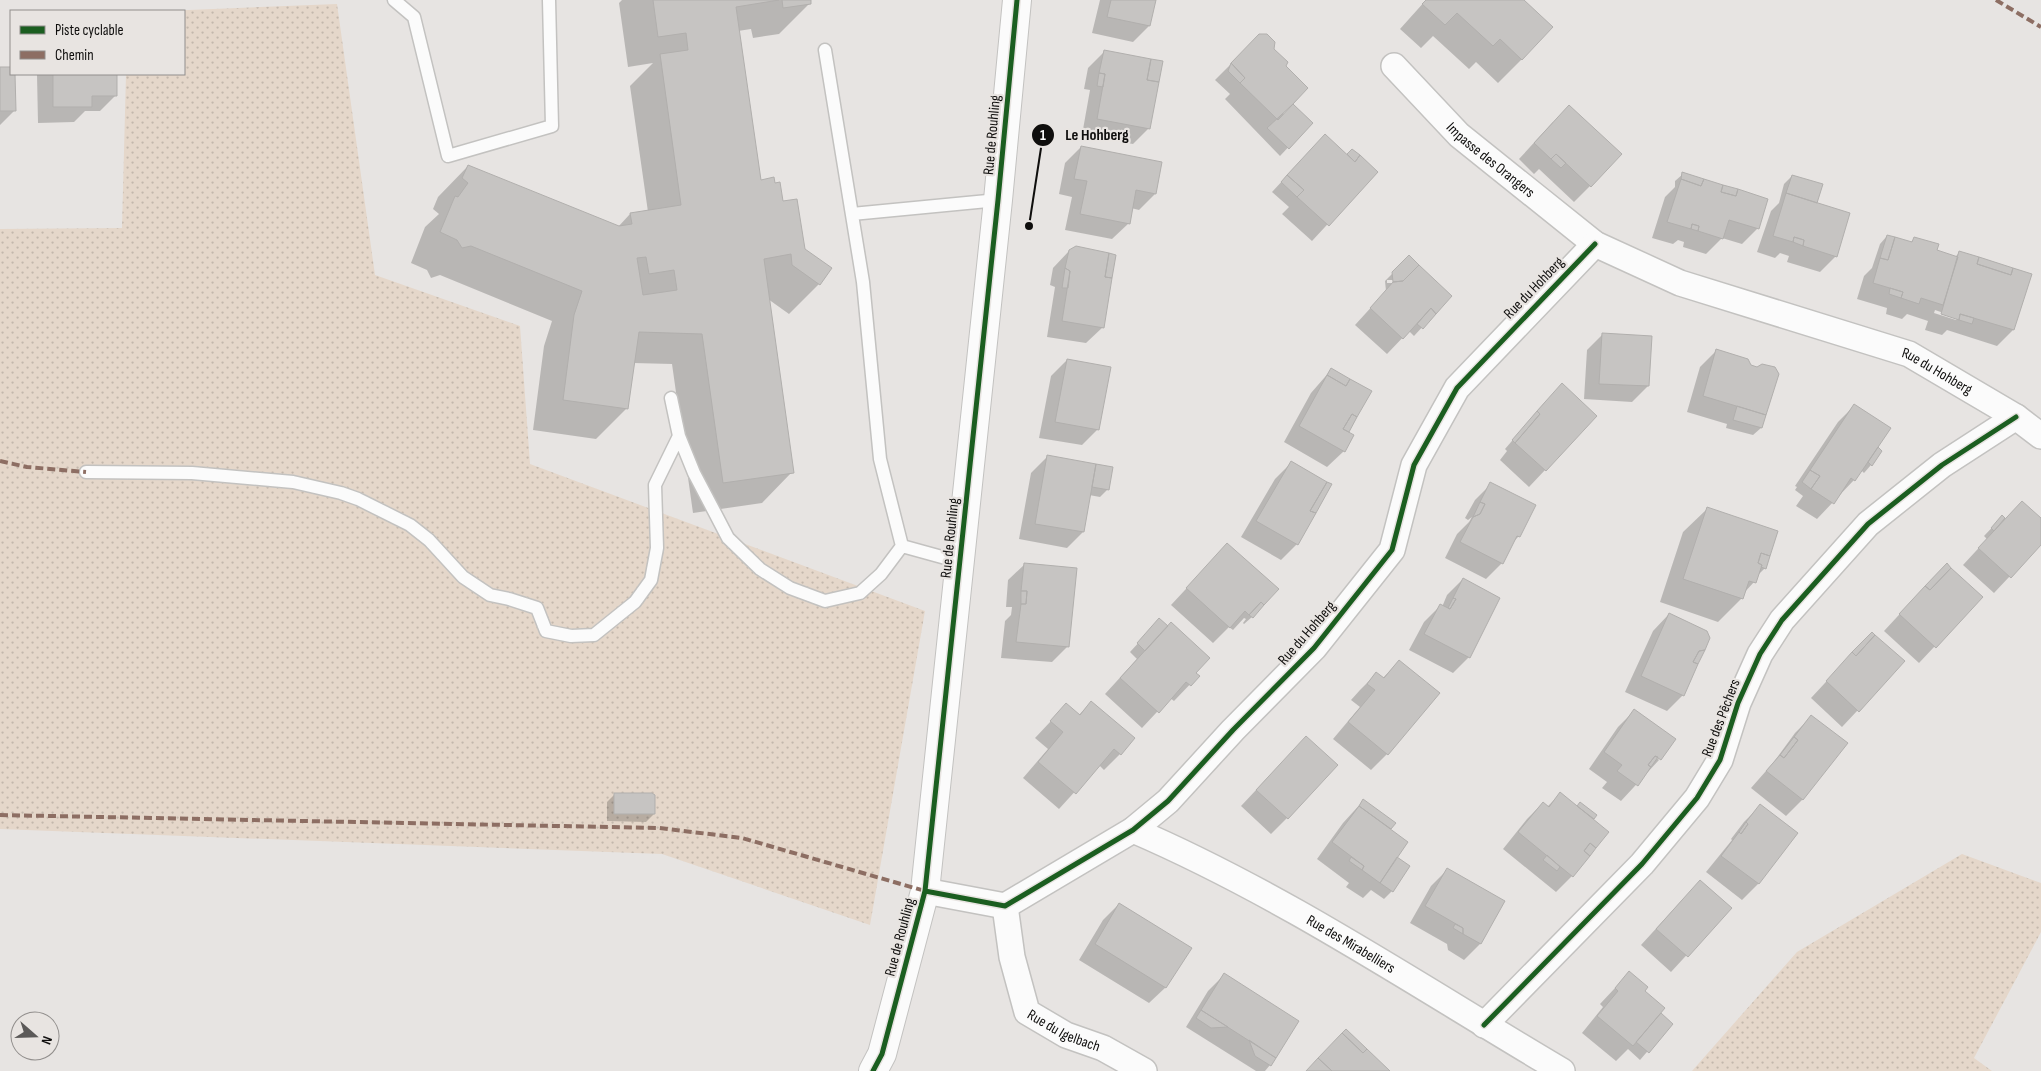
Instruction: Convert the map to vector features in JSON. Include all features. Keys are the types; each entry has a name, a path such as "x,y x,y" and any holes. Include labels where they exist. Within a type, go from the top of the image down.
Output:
{"street":[{"name":"Rue de Rouhling","path":"873,1071 882,1054 925,891 998,200 1017,0"},
{"name":"Impasse des Orangers","path":"1394,66 1459,135 1595,244"},
{"name":"Rue du Hohberg","path":"1005,906 1134,830 1168,800 1314,648 1392,550 1414,465 1457,388 1595,244 1680,283 1909,354 2016,416 2041,436"},
{"name":"Rue des Pêchers","path":"1484,1025 1642,864 1697,798 1720,760 1738,703 1760,654 1788,614 1868,524 1942,465 2016,416"},
{"name":"Rue des Mirabelliers","path":"1134,830 1184,852 1256,889 1562,1071"},
{"path":"925,891 1005,906"},
{"name":"Rue du Igelbach","path":"1005,906 1012,957 1027,1012 1066,1035 1103,1048 1144,1071"}],"lane":[{"path":"394,0 414,17 448,156 552,126 549,0"},
{"path":"825,50 863,282 880,459 902,546"},
{"path":"852,214 998,200"},
{"path":"671,398 679,436 694,473 728,538 760,569 790,588 825,601 860,594 881,574 902,546"},
{"path":"86,472 192,473 293,482 341,493 358,499 410,525 428,540 463,577 490,595 537,608 546,631 570,636 594,635 635,602 650,580 657,548 655,485 679,436"},
{"path":"902,546 960,562"}],"shaded area":[{"path":"337,4 375,275 520,326 530,464 925,611 870,925 662,854 0,829 0,229 122,228 126,75 185,75 185,10"},
{"path":"1962,854 2041,883 2041,932 1974,1058 1992,1071 1692,1071 1797,952"}],"building":[{"path":"653,0 779,0 736,7 761,180 774,177 775,183 780,182 783,201 797,199 805,249 832,268 820,285 792,265 791,254 764,259 794,473 723,483 702,334 639,332 628,409 563,400 574,315 582,291 471,246 462,248 457,240 440,232 455,196 458,197 468,183 462,178 468,165 619,226 632,224 630,213 681,205 660,54 688,50 686,33 658,37","holes":["646,257 649,274 674,270 677,290 643,295 637,258"]},
{"path":"782,0 811,0 811,4 783,8"},
{"path":"1111,0 1156,0 1150,26 1107,17"},
{"path":"1426,0 1524,0 1553,27 1522,60 1500,39 1493,46 1457,13 1445,25 1422,4"},
{"path":"1259,34 1267,34 1275,42 1274,49 1288,62 1286,66 1308,88 1278,120 1240,83 1245,78 1231,63"},
{"path":"1104,50 1151,59 1147,80 1159,82 1150,129 1097,119 1105,74 1099,73"},
{"path":"1151,59 1163,61 1159,82 1147,80"},
{"path":"1231,63 1245,78 1240,83 1228,71"},
{"path":"0,67 10,67 10,75 15,75 16,111 0,111"},
{"path":"1099,73 1105,74 1103,87 1097,86"},
{"path":"53,75 117,75 117,96 92,96 92,107 53,107"},
{"path":"1293,104 1313,123 1289,149 1267,128"},
{"path":"1569,105 1622,154 1591,187 1556,154 1551,159 1534,143"},
{"path":"1325,134 1355,162 1360,155 1378,172 1329,226 1297,197 1304,190 1287,175"},
{"path":"1081,146 1162,162 1156,194 1136,190 1130,224 1080,214 1087,181 1074,179"},
{"path":"1352,149 1360,155 1355,162 1347,154"},
{"path":"1556,154 1566,163 1561,168 1551,159"},
{"path":"1682,172 1704,179 1701,186 1681,179"},
{"path":"1287,175 1304,190 1297,197 1281,182"},
{"path":"1792,175 1823,184 1817,203 1786,193"},
{"path":"1681,179 1701,186 1704,179 1723,185 1721,192 1736,196 1738,189 1768,199 1759,229 1729,220 1723,239 1698,231 1699,226 1692,224 1691,229 1667,222"},
{"path":"1723,185 1738,189 1736,196 1721,192"},
{"path":"1786,193 1850,213 1837,257 1803,246 1804,240 1794,237 1793,242 1773,236"},
{"path":"1692,224 1699,226 1698,231 1691,229"},
{"path":"1887,235 1895,237 1888,260 1880,258"},
{"path":"1794,237 1804,240 1803,246 1793,242"},
{"path":"1895,237 1912,242 1914,237 1939,244 1937,250 1958,257 1943,305 1921,298 1919,304 1901,298 1903,292 1873,283 1880,258 1888,260"},
{"path":"1076,246 1109,253 1105,277 1112,278 1104,328 1062,321 1070,271 1065,268 1069,250"},
{"path":"1959,251 1979,257 1977,264 2011,275 2013,268 2032,274 2014,330 1960,314 1959,320 1941,314"},
{"path":"1109,253 1116,255 1112,278 1105,277"},
{"path":"1409,255 1419,265 1403,281 1393,282 1392,272"},
{"path":"1979,257 2013,268 2011,275 1977,264"},
{"path":"1419,265 1452,296 1436,314 1431,308 1403,339 1370,308 1393,282 1403,281"},
{"path":"1065,268 1070,271 1068,288 1062,288"},
{"path":"1890,288 1903,292 1901,298 1889,294"},
{"path":"1431,308 1436,314 1423,329 1417,324"},
{"path":"1960,314 1974,318 1972,324 1959,320"},
{"path":"1602,333 1652,336 1649,386 1599,384"},
{"path":"1716,349 1748,359 1751,365 1757,367 1762,364 1775,367 1779,374 1766,415 1703,396"},
{"path":"1067,359 1111,367 1099,430 1055,422"},
{"path":"1331,368 1350,379 1346,386 1327,375"},
{"path":"1327,375 1346,386 1350,379 1372,391 1357,417 1352,414 1343,429 1354,435 1345,452 1299,426"},
{"path":"1562,383 1597,416 1546,471 1515,443 1540,414 1537,411"},
{"path":"1854,404 1891,428 1855,481 1851,478 1834,504 1811,489 1820,476 1810,470"},
{"path":"1737,406 1766,415 1762,428 1733,420"},
{"path":"1537,411 1540,414 1515,443 1512,440"},
{"path":"1352,414 1357,417 1349,432 1343,429"},
{"path":"1878,447 1882,451 1872,466 1868,462"},
{"path":"1047,455 1096,464 1084,532 1035,524"},
{"path":"1291,461 1327,482 1310,511 1316,513 1298,545 1256,521"},
{"path":"1096,464 1113,467 1109,490 1092,487"},
{"path":"1810,470 1820,476 1811,489 1802,482"},
{"path":"1327,482 1332,484 1316,513 1310,511"},
{"path":"1490,482 1536,505 1520,537 1517,536 1503,564 1460,542 1473,517 1480,514 1485,504 1480,502"},
{"path":"2022,501 2041,518 2041,545 2011,578 1978,548"},
{"path":"1480,502 1485,504 1480,514 1473,517"},
{"path":"1707,507 1778,531 1770,556 1761,553 1758,563 1762,565 1756,583 1749,581 1743,599 1683,579"},
{"path":"2002,515 2005,518 1994,531 1991,528"},
{"path":"1227,543 1279,589 1264,605 1261,602 1249,615 1245,611 1230,628 1186,588"},
{"path":"1761,553 1770,556 1766,569 1758,563"},
{"path":"1024,563 1077,568 1069,647 1016,642 1021,604 1026,604 1027,591 1021,591"},
{"path":"1947,563 1951,568 1930,590 1925,586"},
{"path":"1951,568 1983,597 1936,648 1899,614 1925,586 1930,590"},
{"path":"1463,578 1500,598 1470,658 1424,634 1440,604 1450,609 1456,599 1453,598"},
{"path":"1021,591 1027,591 1026,604 1021,604"},
{"path":"1453,598 1456,599 1450,609 1448,608"},
{"path":"1261,602 1264,605 1253,618 1249,615"},
{"path":"1669,613 1707,631 1710,638 1705,650 1699,651 1693,662 1698,664 1684,696 1641,676"},
{"path":"1159,618 1168,626 1145,651 1137,643"},
{"path":"1171,622 1210,658 1196,673 1200,676 1191,686 1186,682 1159,713 1120,678"},
{"path":"1872,632 1875,635 1856,656 1852,652"},
{"path":"1875,635 1905,661 1859,712 1826,681 1852,652 1856,656"},
{"path":"1705,650 1698,664 1693,662 1699,651"},
{"path":"1399,660 1440,693 1388,755 1348,722 1375,690 1367,684 1376,672 1384,678"},
{"path":"1091,701 1135,738 1121,755 1114,749 1076,794 1038,762 1063,732 1050,721 1066,703 1080,715"},
{"path":"1634,709 1676,739 1661,760 1655,756 1648,765 1651,767 1638,786 1617,771 1622,765 1604,752"},
{"path":"1811,715 1848,743 1803,800 1766,771 1780,755 1784,758 1798,740 1794,737"},
{"path":"1306,736 1338,765 1288,819 1256,790"},
{"path":"1794,737 1798,740 1784,758 1780,755"},
{"path":"1655,756 1658,757 1651,767 1648,765"},
{"path":"1560,792 1609,832 1596,848 1590,843 1584,851 1590,856 1573,877 1518,832 1543,802 1549,807"},
{"path":"614,793 652,793 655,795 655,814 614,814"},
{"path":"1363,799 1396,823 1391,829 1359,806"},
{"path":"1580,802 1597,815 1594,819 1577,806"},
{"path":"1760,804 1798,833 1759,884 1721,856 1739,832 1741,834 1748,824 1746,822"},
{"path":"1359,806 1408,842 1380,883 1362,870 1364,866 1332,842"},
{"path":"1746,822 1748,824 1741,834 1739,832"},
{"path":"1590,843 1596,848 1590,856 1584,851"},
{"path":"1547,855 1560,867 1557,871 1543,860"},
{"path":"1351,857 1364,866 1362,870 1349,861"},
{"path":"1397,857 1410,866 1393,892 1380,883"},
{"path":"1447,868 1505,901 1481,944 1463,934 1463,928 1425,906"},
{"path":"1700,880 1732,908 1688,957 1656,929"},
{"path":"1119,903 1192,948 1166,988 1095,944"},
{"path":"1455,924 1463,928 1463,934 1453,928"},
{"path":"1629,971 1648,987 1645,991 1665,1008 1633,1046 1597,1016 1618,991 1615,988"},
{"path":"1224,973 1299,1021 1276,1058 1201,1010"},
{"path":"1201,1010 1228,1027 1211,1028 1196,1018"},
{"path":"1661,1013 1673,1024 1649,1053 1636,1042"},
{"path":"1346,1029 1367,1049 1363,1053 1342,1033"},
{"path":"1342,1033 1363,1053 1367,1049 1390,1071 1332,1071 1318,1058"},
{"path":"1249,1040 1276,1058 1271,1066 1255,1056"},
{"path":"1318,1058 1332,1071 1306,1071"}],"marked path":[{"path":"1996,0 2041,27"},
{"path":"0,461 27,467 86,472"},
{"path":"0,815 659,828 742,838 925,891"}],"cycle path":[{"path":"873,1071 882,1054 925,891 998,200 1017,0"},
{"path":"925,891 1005,906 1133,830 1168,801 1233,730 1314,648 1392,550 1414,465 1457,388 1595,244"},
{"path":"1484,1025 1642,864 1697,798 1720,760 1738,703 1760,654 1782,620 1868,524 1942,465 2016,417"}],"place":[{"name":"Le Hohberg","path":"1029,226"}]}
